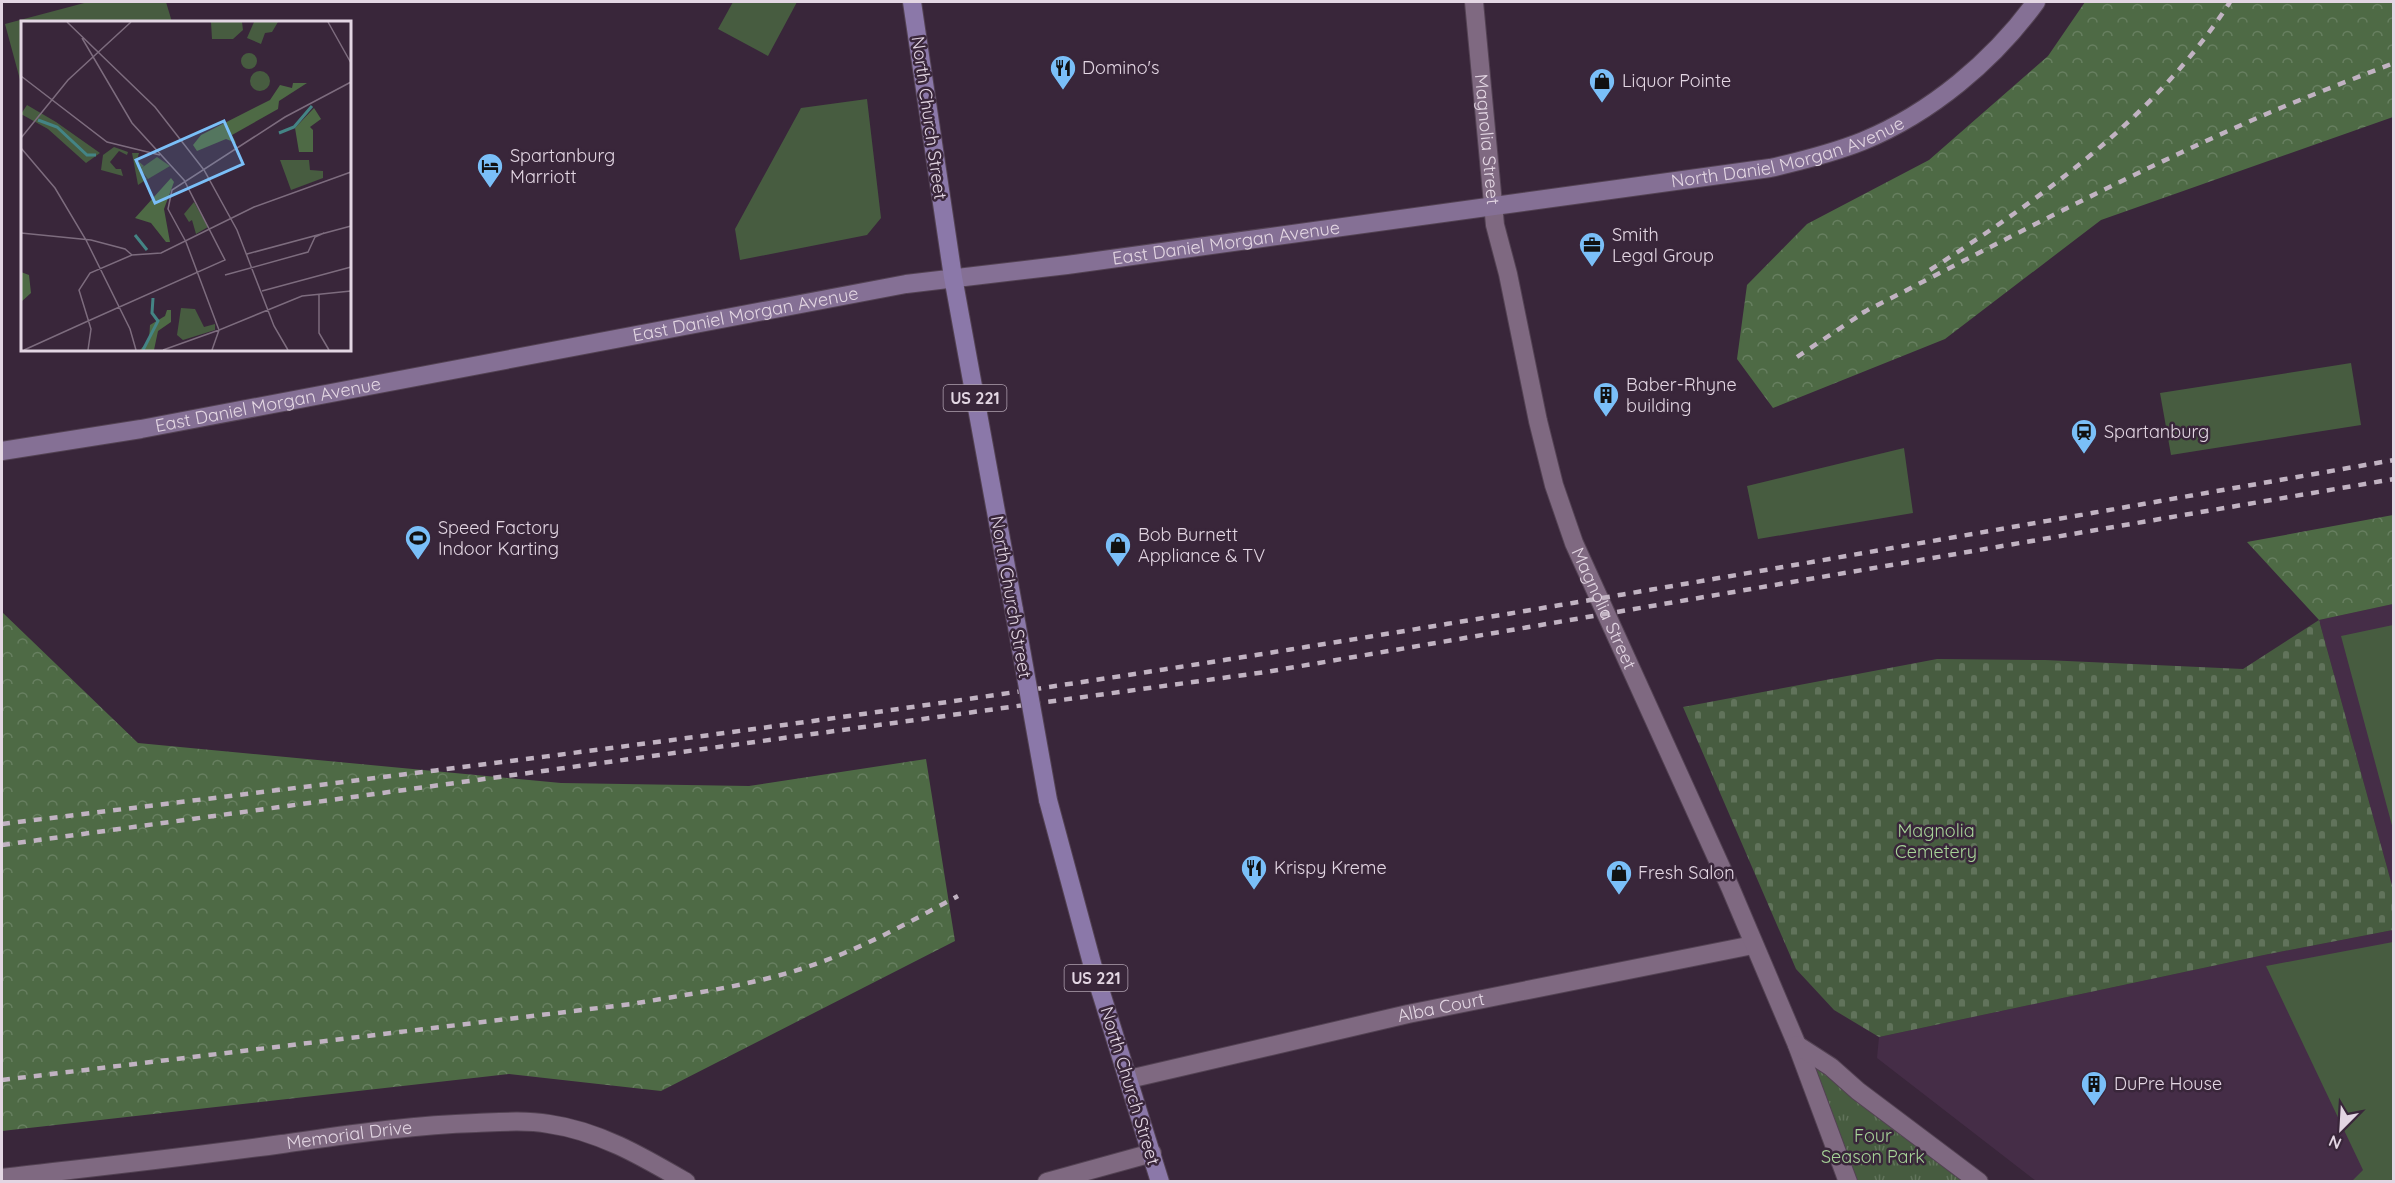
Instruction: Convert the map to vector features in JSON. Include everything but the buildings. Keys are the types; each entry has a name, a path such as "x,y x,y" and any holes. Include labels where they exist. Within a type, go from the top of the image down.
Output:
{"main road":[{"name":"North Church Street","path":"912,2 953,277 1048,800 1093,967 1160,1182"},
{"name":"North Daniel Morgan Avenue","path":"1493,206 1770,168 1863,141 1903,120 1951,90 1994,50 2037,2"},
{"name":"East Daniel Morgan Avenue","path":"2,451 141,429 906,284 1078,264 1493,206"}],"street":[{"name":"Magnolia Street","path":"1474,2 1493,206 1538,421 1554,485 1578,552 1725,876 1797,1045 1848,1182"},
{"name":"Alba Court","path":"1129,1079 1395,1017 1753,945"},
{"path":"1797,1045 1831,1067 1858,1091 1979,1182"},
{"name":"Memorial Drive","path":"2,1178 370,1132 450,1124 517,1121 549,1124 581,1131 636,1153 686,1182"},
{"path":"1047,1182 1152,1153"}],"shaded area":[{"path":"2393,604 2393,889 2319,620"},
{"path":"2393,930 2393,1181 2036,1181 1877,1058 1879,1037 2264,955"}],"green space":[{"path":"88,2 166,2 172,21 21,21 21,83 5,24"},
{"path":"733,2 797,2 768,56 718,29"},
{"path":"2085,2 2393,2 2393,117 2101,220 1945,339 1773,408 1737,359 1747,285 1807,224 1929,160 2048,56"},
{"path":"867,99 881,218 867,235 740,260 735,229 801,108"},
{"path":"2351,363 2361,425 2171,455 2160,393"},
{"path":"1904,448 1913,513 1758,539 1747,486"},
{"path":"2393,515 2393,604 2319,620 2247,542"},
{"path":"2,612 138,743 561,783 749,786 926,759 955,941 661,1091 509,1074 2,1131"},
{"name":"Magnolia Cemetery","path":"2319,620 2393,889 2393,930 2264,955 1879,1037 1834,1010 1796,969 1683,707 1937,659 2045,660 2243,669"},
{"path":"2394,625 2393,829 2341,636"},
{"path":"2393,942 2393,1181 2352,1181 2363,1170 2266,966"},
{"name":"Four Season Park","path":"1797,1045 1979,1181 1848,1181"}],"railway":[{"path":"1930,270 2014,214 2095,152 2168,82 2200,44 2230,2"},
{"path":"1862,313 2167,159 2271,112 2394,63"},
{"path":"1797,357 1869,309"},
{"path":"2,824 502,762 1002,694 1351,640 1699,582 2394,460"},
{"path":"2,845 1266,672 2394,479"},
{"path":"2,1080 632,1004 728,987 799,970 839,955 891,932 958,896"}],"place":[{"name":"Domino's","path":"1063,91"},
{"name":"Liquor Pointe","path":"1602,104"},
{"name":"Spartanburg Marriott","path":"490,189"},
{"name":"Smith Legal Group","path":"1592,268"},
{"name":"Baber-Rhyne building","path":"1606,418"},
{"name":"Spartanburg","path":"2084,455"},
{"name":"Speed Factory Indoor Karting","path":"418,561"},
{"name":"Bob Burnett Appliance & TV","path":"1118,568"},
{"name":"Krispy Kreme","path":"1254,891"},
{"name":"Fresh Salon","path":"1619,896"},
{"name":"DuPre House","path":"2094,1107"}]}
